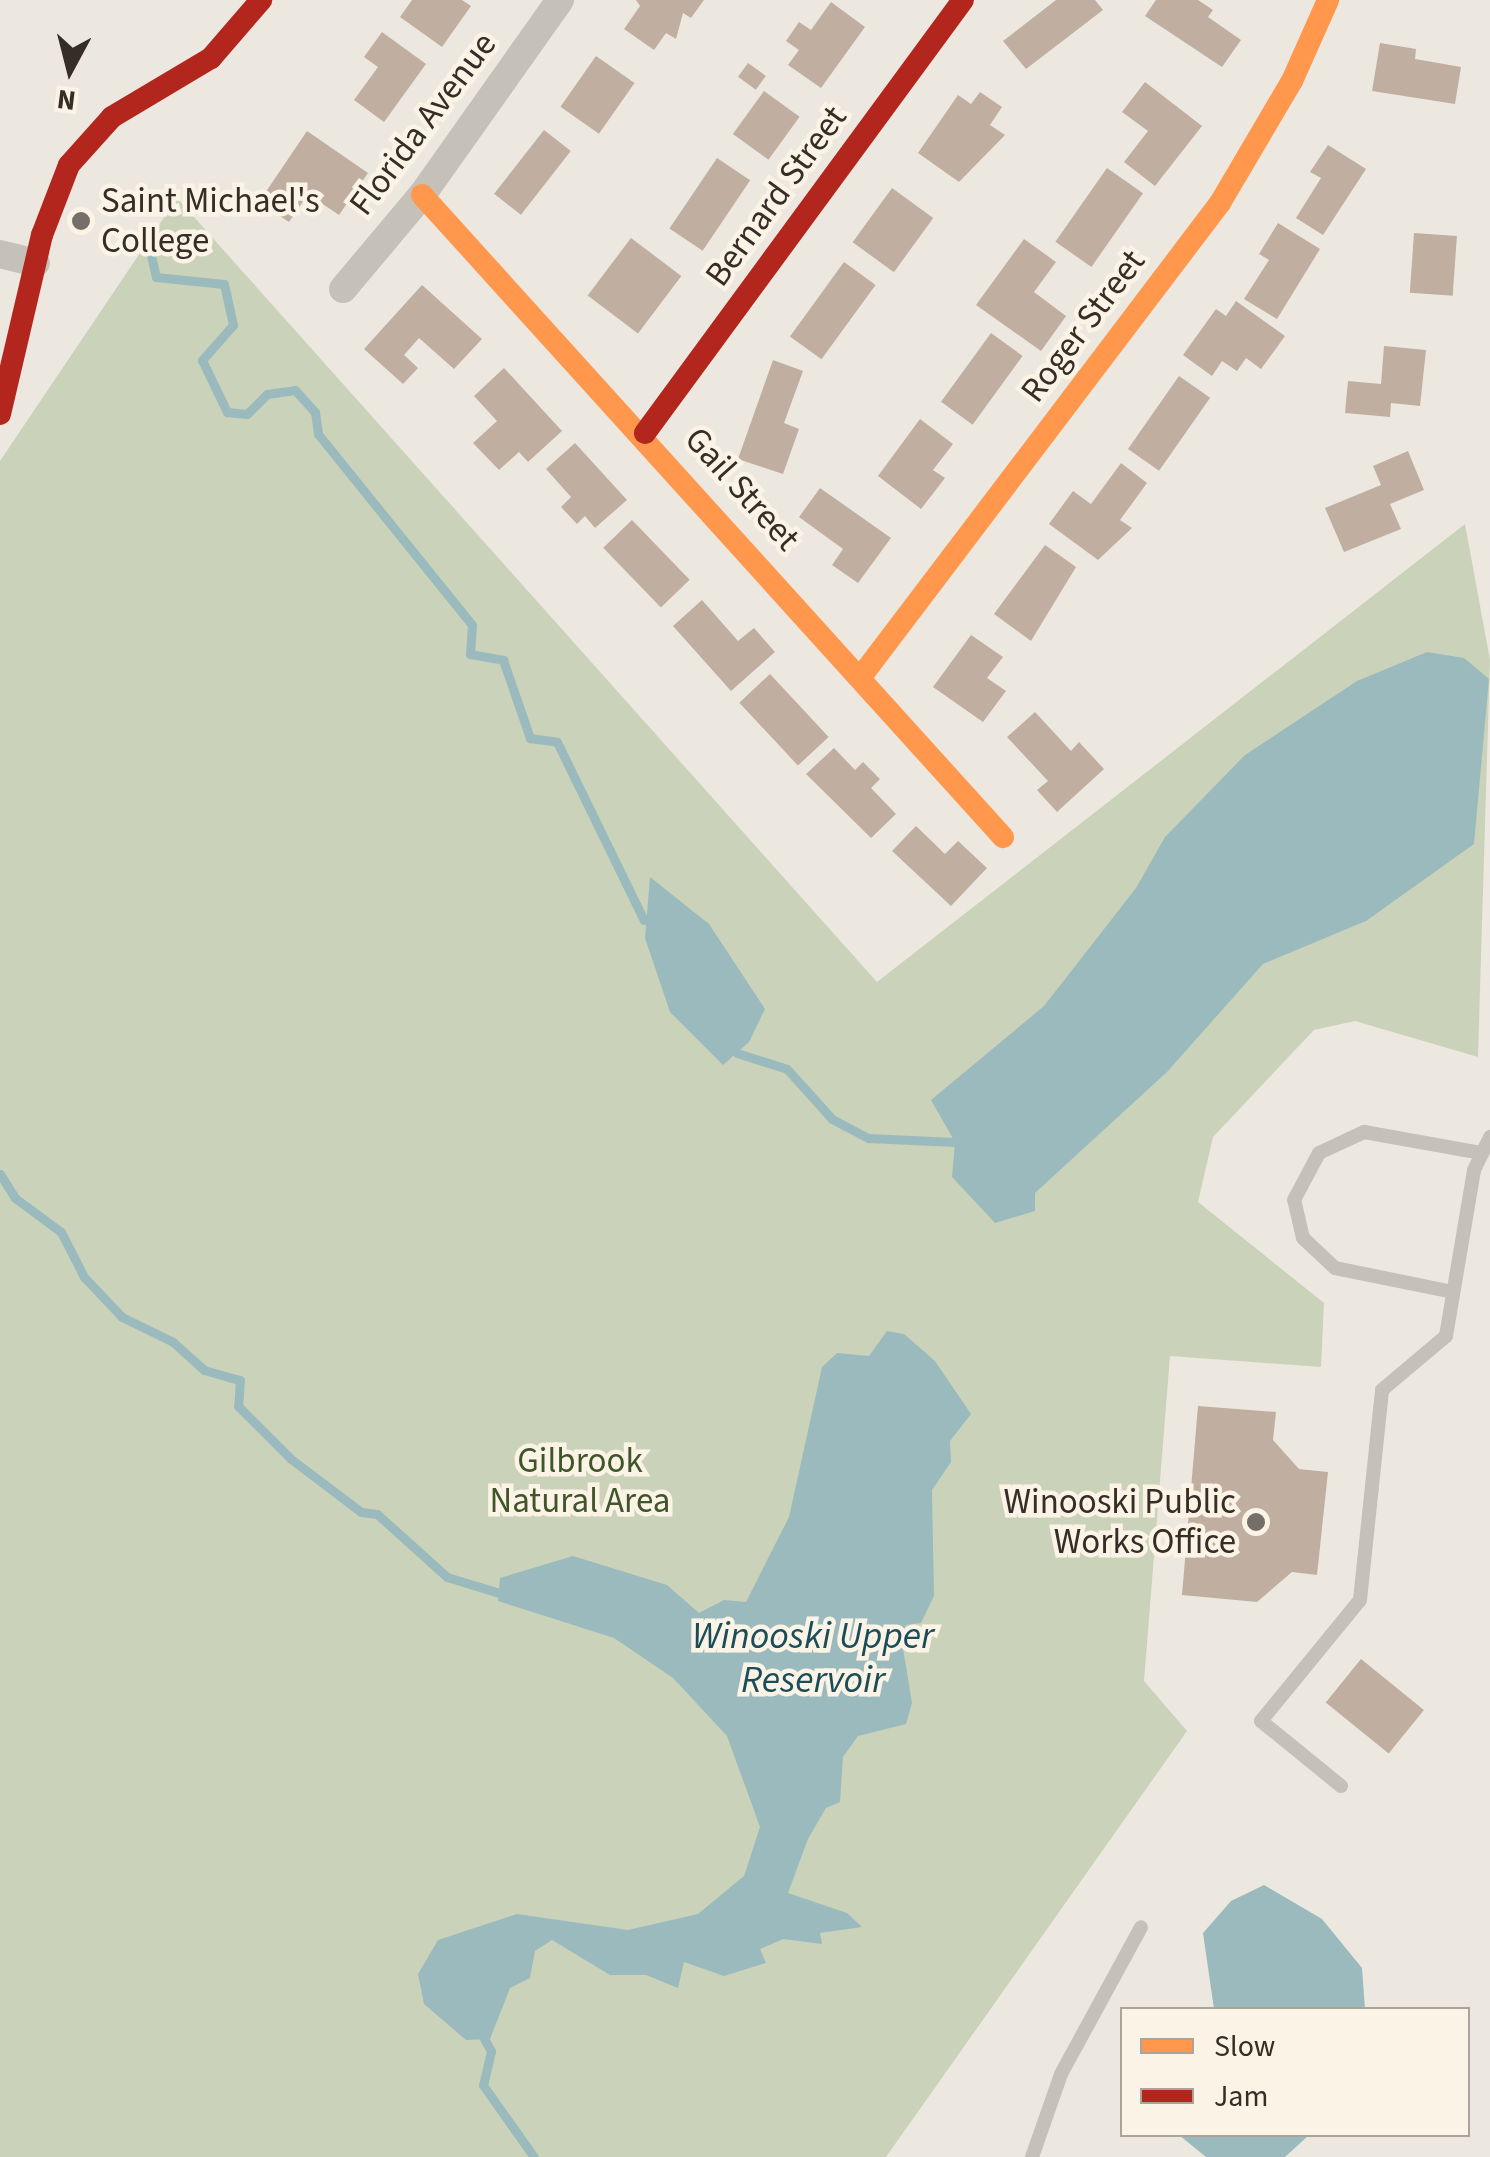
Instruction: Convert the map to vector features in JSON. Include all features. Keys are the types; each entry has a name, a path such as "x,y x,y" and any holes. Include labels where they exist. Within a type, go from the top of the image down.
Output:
{"street":[{"path":"0,414 59,183 94,132 211,58 261,0"},
{"name":"Florida Avenue","path":"343,289 422,195 560,0"},
{"name":"Bernard Street","path":"645,433 963,0"},
{"name":"Roger Street","path":"863,674 1220,202 1292,82 1328,0"},
{"name":"Gail Street","path":"422,195 645,433 863,674 1003,837"},
{"path":"0,254 36,263"}],"lane":[{"path":"1453,1292 1335,1268 1303,1238 1294,1200 1320,1154 1364,1132 1482,1153"},
{"path":"1341,1786 1261,1721 1360,1600 1382,1390 1446,1336 1482,1153 1490,1137"},
{"path":"1032,2157 1061,2074 1142,1927"}],"green space":[{"name":"Gilbrook Natural Area","path":"177,198 877,982 1465,524 1490,660 1478,1057 1355,1021 1314,1030 1213,1137 1198,1202 1324,1303 1321,1367 1170,1356 1144,1681 1187,1731 886,2157 0,2157 0,461"}],"water":[{"path":"1427,652 1464,658 1489,679 1474,844 1366,921 1263,964 1167,1072 1035,1193 1035,1211 995,1223 952,1177 955,1142 931,1100 1044,1006 1136,888 1165,837 1245,755 1357,681"},
{"path":"650,877 709,924 765,1009 749,1042 723,1065 670,1012 645,938"},
{"name":"Winooski Upper Reservoir","path":"887,1331 904,1334 935,1361 971,1414 950,1441 951,1462 932,1490 934,1596 921,1623 906,1625 901,1636 912,1703 906,1724 858,1736 843,1757 840,1802 826,1808 808,1839 788,1893 847,1913 862,1927 820,1933 822,1944 783,1939 760,1949 766,1963 724,1976 684,1962 678,1988 646,1975 610,1975 552,1940 535,1951 530,1978 510,1988 490,2039 466,2040 424,2004 418,1974 438,1940 517,1914 628,1930 698,1914 744,1876 760,1827 727,1736 673,1678 614,1638 498,1601 500,1578 573,1556 667,1585 699,1613 724,1600 746,1602 789,1517 822,1367 837,1353 869,1356"},
{"path":"1264,1885 1322,1919 1362,1968 1365,2007 1214,2007 1203,1933 1231,1901"},
{"path":"1181,2137 1307,2137 1285,2157 1206,2157"}],"building":[{"path":"412,0 462,0 471,6 442,47 400,17"},
{"path":"636,0 704,0 691,18 683,13 676,39 666,33 654,50 624,29 640,6"},
{"path":"1056,0 1095,0 1103,10 1026,69 1003,41"},
{"path":"1156,0 1198,0 1213,10 1208,17 1241,40 1222,67 1145,16"},
{"path":"831,2 865,27 821,88 788,65 799,50 786,41 799,22 811,30"},
{"path":"382,32 426,64 384,122 354,100 378,67 364,57"},
{"path":"1380,43 1416,49 1415,59 1461,67 1455,104 1372,91"},
{"path":"596,56 635,83 599,134 560,107"},
{"path":"748,63 766,76 756,90 738,77"},
{"path":"1145,82 1202,126 1155,186 1124,162 1148,131 1122,112"},
{"path":"764,91 800,117 768,160 733,134"},
{"path":"980,92 1002,107 990,125 1005,135 959,182 918,153 958,95 971,104"},
{"path":"544,130 571,151 521,215 494,194"},
{"path":"307,131 368,173 339,215 308,194 289,222 259,202"},
{"path":"1328,145 1366,169 1323,235 1296,218 1321,178 1310,172"},
{"path":"717,158 750,180 703,251 669,228"},
{"path":"1107,168 1143,193 1091,267 1055,242"},
{"path":"892,188 933,218 894,272 853,242"},
{"path":"1278,223 1320,249 1277,319 1244,299 1269,260 1259,254"},
{"path":"1414,233 1457,236 1453,296 1410,293"},
{"path":"631,238 681,276 638,333 588,296"},
{"path":"1024,239 1056,262 1034,292 1066,316 1041,351 976,305"},
{"path":"844,262 876,285 821,359 790,336"},
{"path":"422,285 482,339 454,369 419,338 404,355 418,368 403,384 364,349"},
{"path":"1236,301 1285,336 1261,369 1246,358 1237,371 1222,361 1212,376 1183,355 1216,309 1226,316"},
{"path":"991,333 1023,356 973,425 941,402"},
{"path":"1384,346 1426,350 1420,406 1391,403 1390,417 1345,413 1348,381 1381,384"},
{"path":"773,360 803,371 784,423 799,429 783,474 738,459"},
{"path":"504,368 562,431 528,462 519,452 499,470 473,443 497,421 474,396"},
{"path":"1179,376 1210,398 1159,471 1128,449"},
{"path":"920,419 953,444 933,470 945,478 921,509 878,476"},
{"path":"575,443 627,500 595,528 585,516 577,524 561,507 571,497 546,469"},
{"path":"1408,451 1424,490 1390,504 1401,529 1344,552 1325,508 1381,485 1373,466"},
{"path":"1121,463 1147,483 1120,520 1132,528 1098,560 1049,524 1073,491 1091,504"},
{"path":"820,488 891,538 858,583 832,565 843,549 799,517"},
{"path":"632,520 690,580 661,607 603,548"},
{"path":"1045,545 1076,567 1031,641 994,614"},
{"path":"702,600 738,641 754,628 775,652 731,691 673,626"},
{"path":"971,635 1003,657 987,678 1006,691 983,722 933,687"},
{"path":"770,674 829,737 798,766 739,703"},
{"path":"1035,712 1071,751 1079,742 1104,769 1057,812 1037,790 1048,781 1007,737"},
{"path":"834,748 855,770 863,762 880,779 871,788 896,814 871,838 806,774"},
{"path":"916,826 945,854 958,841 987,868 951,906 892,851"},
{"name":"Winooski Public Works Office","path":"1198,1406 1276,1412 1273,1440 1299,1469 1328,1472 1317,1575 1292,1572 1257,1602 1182,1595"},
{"path":"1361,1659 1424,1710 1389,1753 1326,1703"}],"waterway":[{"path":"146,233 156,277 224,284 233,325 202,360 227,412 247,414 267,394 295,390 315,412 318,434 472,625 470,654 503,660 530,738 557,742 644,920"},
{"path":"737,1053 787,1069 832,1119 868,1138 955,1142"},
{"path":"0,1174 15,1198 61,1232 84,1277 122,1317 173,1342 204,1370 240,1380 238,1406 291,1459 361,1512 377,1514 447,1577 506,1595"},
{"path":"481,2033 491,2051 483,2085 534,2157"}],"traffic: slow":[{"path":"863,674 1220,203 1292,81 1328,0"},
{"path":"422,195 1003,837"}],"traffic: jam":[{"path":"0,414 42,235 69,165 112,117 211,58 261,0"},
{"path":"645,433 963,0"}],"place":[{"name":"Saint Michael's College","path":"81,221"},
{"name":"Winooski Public Works Office","path":"1256,1522"}]}
